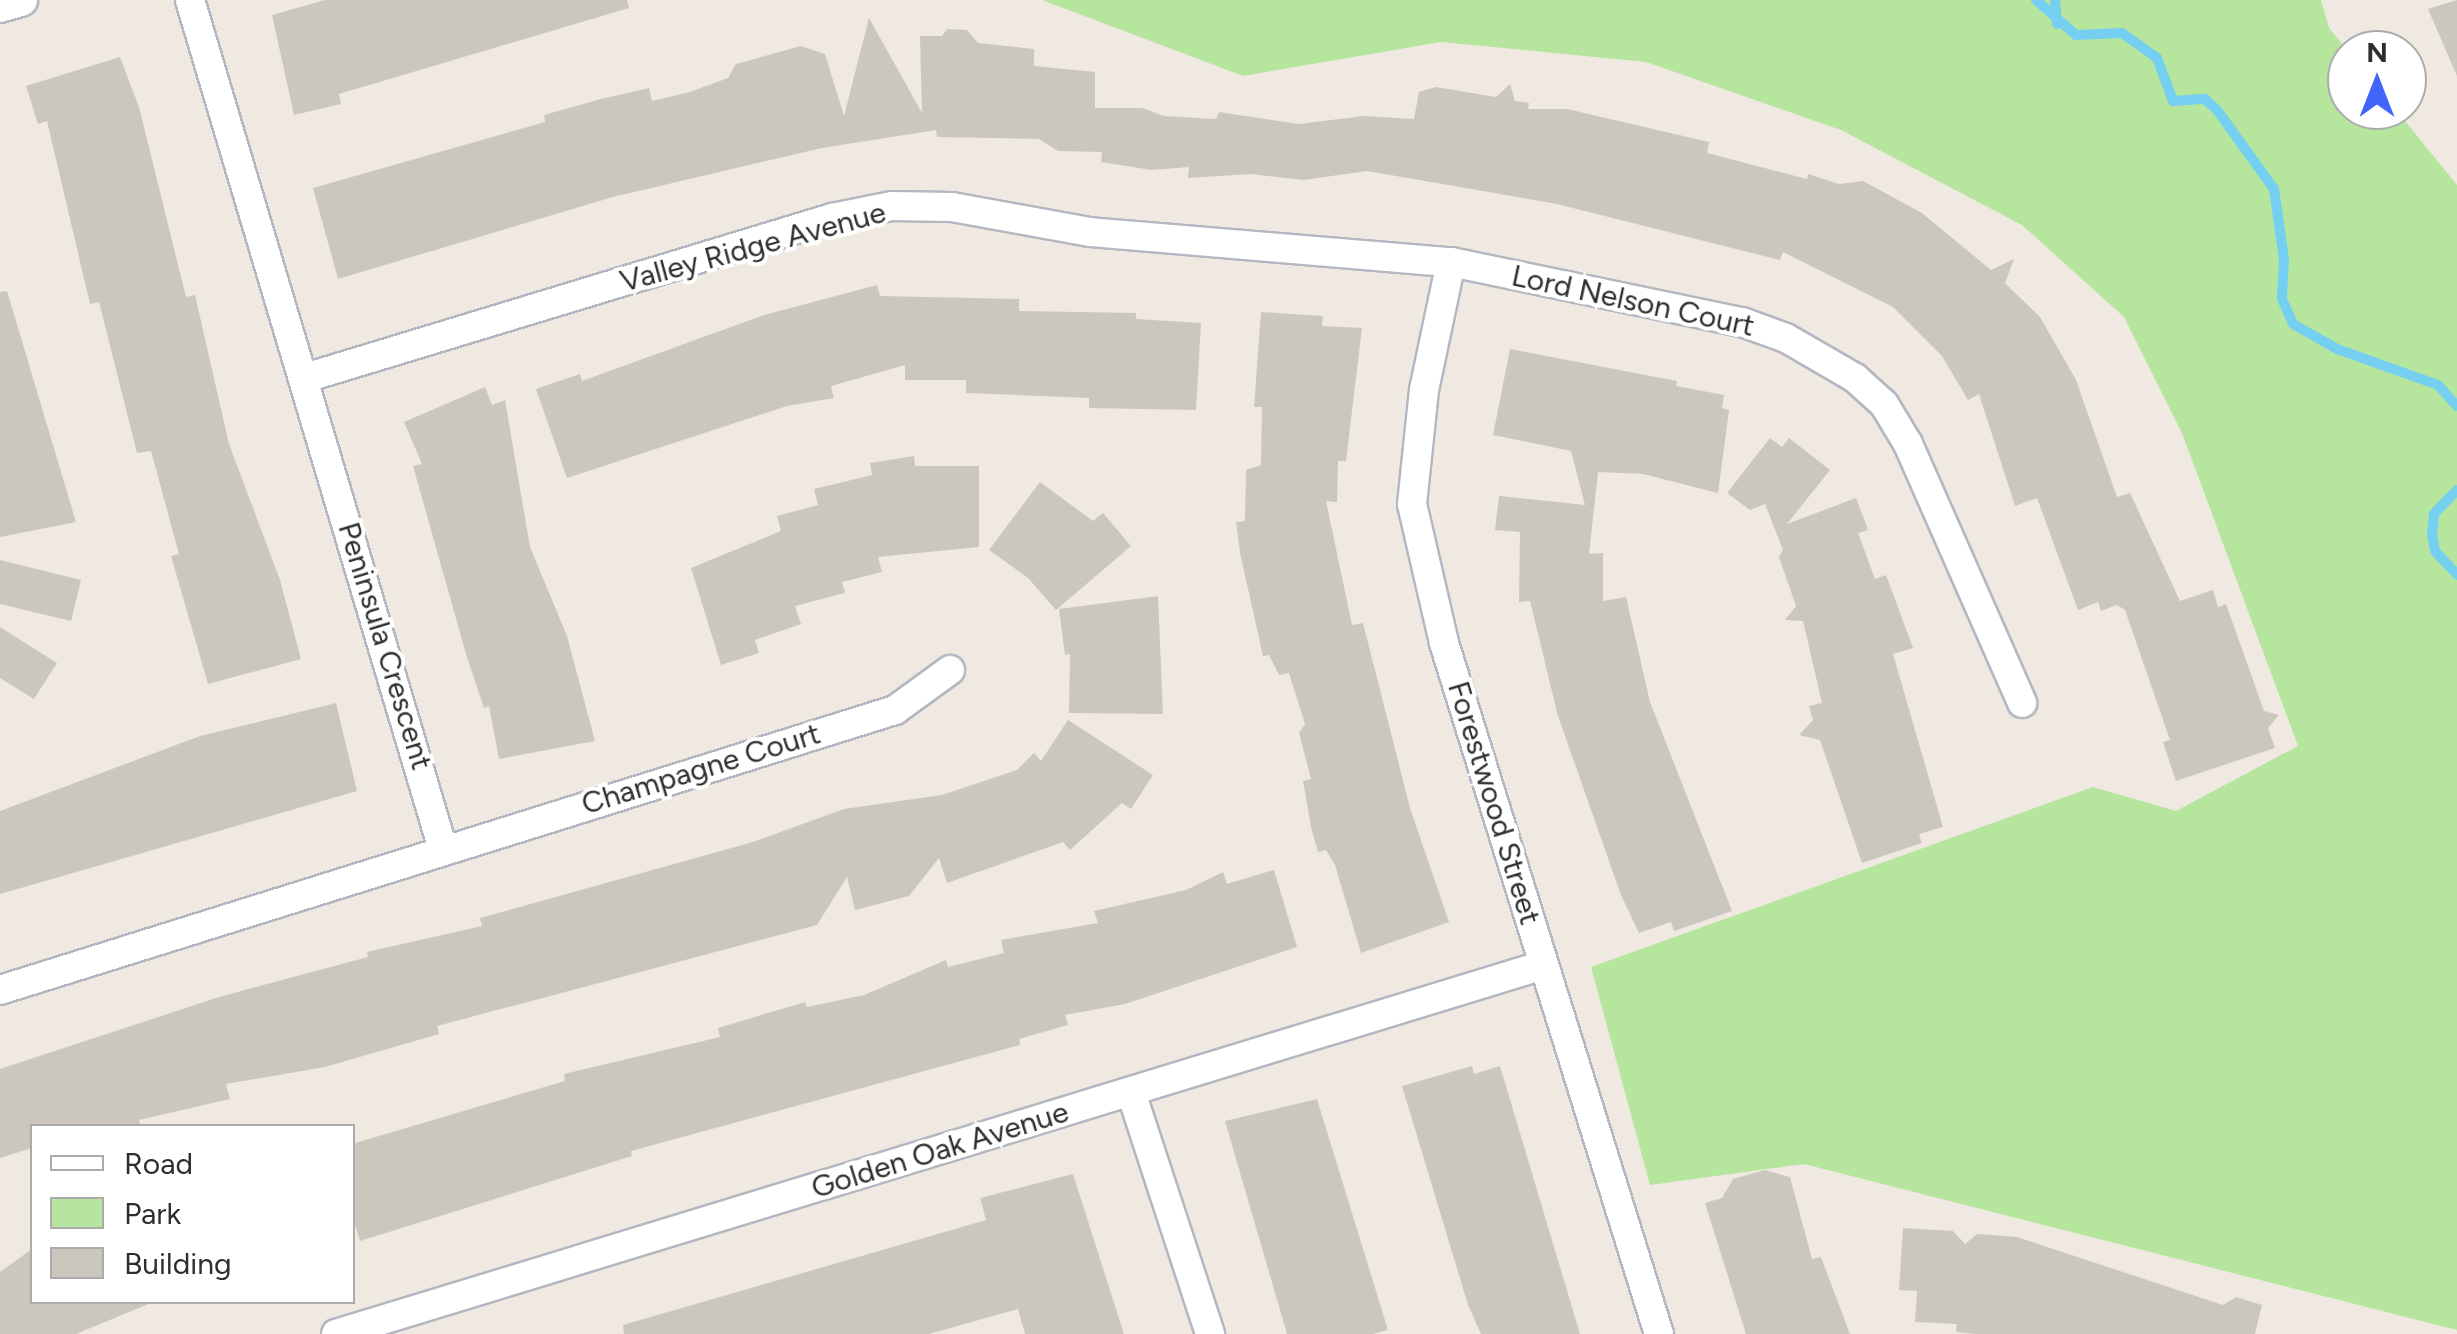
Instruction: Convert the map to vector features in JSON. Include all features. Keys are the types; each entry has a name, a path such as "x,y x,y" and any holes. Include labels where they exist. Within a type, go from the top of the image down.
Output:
{"street":[{"path":"0,6 21,0"},
{"name":"Peninsula Crescent","path":"190,0 443,848"},
{"name":"Valley Ridge Avenue","path":"305,378 832,218 892,206 952,207 1090,232 1451,262"},
{"name":"Lord Nelson Court","path":"1451,262 1742,322 1786,338 1855,378 1884,404 1908,444 2022,704"},
{"name":"Forestwood Street","path":"1451,262 1421,408 1412,504 1444,643 1659,1334"},
{"name":"Champagne Court","path":"443,848 895,710 950,670"},
{"path":"0,990 443,848"},
{"name":"Golden Oak Avenue","path":"336,1334 1544,965"},
{"path":"1131,1092 1210,1334"}],"green space":[{"path":"1042,0 2321,0 2331,30 2327,30 2327,130 2412,130 2457,185 2457,1330 1804,1164 1650,1185 1591,967 2093,787 2176,811 2298,746 2182,433 2124,317 2022,225 1841,130 1646,62 1441,42 1243,76"}],"building":[{"path":"325,0 627,0 629,8 339,94 341,104 294,115 272,15"},
{"path":"2457,0 2457,76 2428,9"},
{"path":"869,18 922,113 920,36 942,36 947,29 967,30 978,43 1034,49 1034,66 1095,72 1095,108 1142,108 1164,116 1216,119 1219,112 1299,124 1364,116 1414,119 1419,92 1436,87 1496,97 1510,84 1515,101 1529,103 1528,109 1567,109 1709,142 1707,153 1807,179 1808,174 1839,184 1863,181 1922,213 1991,270 2014,259 2005,283 2040,317 2076,380 2117,497 2130,493 2180,601 2213,590 2218,607 2226,604 2264,711 2279,715 2268,728 2275,748 2176,781 2163,742 2170,740 2125,610 2117,605 2101,611 2098,602 2078,610 2037,498 2015,506 1979,394 1968,400 1942,356 1893,307 1783,252 1780,260 1557,204 1367,171 1304,180 1251,174 1188,178 1189,167 1152,170 1101,162 1102,152 1058,151 1039,139 937,137 936,130 822,148 613,197 338,279 313,188 545,122 544,115 601,99 649,88 652,101 690,92 728,78 736,64 801,46 825,54 844,116"},
{"path":"120,57 139,107 186,297 195,295 229,444 280,580 301,659 208,684 171,556 179,554 151,451 137,453 99,302 90,304 47,121 38,124 26,86"},
{"path":"877,285 880,296 1019,299 1019,311 1136,313 1136,319 1201,323 1196,410 1089,408 1089,398 966,393 966,380 905,380 905,365 831,386 834,398 787,406 567,478 536,389 580,374 582,381 764,315"},
{"path":"7,291 76,522 0,537 0,292"},
{"path":"1261,312 1323,316 1322,326 1362,328 1346,461 1338,461 1337,502 1326,501 1352,625 1363,623 1410,808 1449,922 1361,953 1335,865 1326,850 1318,852 1311,827 1303,781 1311,779 1299,733 1305,724 1289,673 1279,675 1269,655 1263,656 1240,553 1236,522 1245,521 1246,470 1261,465 1262,407 1254,407"},
{"path":"1510,349 1677,381 1676,386 1724,395 1722,408 1729,410 1718,493 1643,474 1598,472 1589,554 1603,553 1603,601 1626,597 1650,702 1732,911 1674,931 1671,922 1639,933 1621,895 1558,716 1530,601 1519,602 1520,532 1495,530 1499,496 1585,505 1571,451 1493,435"},
{"path":"485,387 492,405 505,400 530,547 567,636 595,741 499,759 489,706 484,708 466,654 413,466 422,464 404,422"},
{"path":"1770,438 1782,447 1789,438 1830,470 1787,524 1856,498 1868,530 1858,533 1875,579 1886,575 1913,648 1893,654 1943,827 1919,834 1922,843 1862,863 1820,740 1799,735 1813,720 1809,706 1822,703 1803,621 1785,620 1796,606 1779,557 1783,550 1765,504 1750,510 1727,493"},
{"path":"914,456 915,466 979,466 979,547 878,557 882,572 842,582 845,593 795,606 801,624 755,640 759,653 721,665 691,568 781,531 777,516 818,505 814,489 872,475 870,463"},
{"path":"1040,482 1093,521 1103,513 1131,546 1056,610 1028,578 989,550"},
{"path":"0,560 81,580 71,621 0,604"},
{"path":"1158,596 1163,714 1069,713 1070,654 1065,655 1059,609"},
{"path":"0,627 57,663 34,699 0,678"},
{"path":"336,703 357,791 0,894 0,811 200,736"},
{"path":"1068,720 1153,775 1131,809 1122,803 1070,850 1063,842 947,883 939,858 909,896 855,910 847,877 817,925 437,1026 439,1034 325,1067 226,1084 230,1099 139,1120 140,1124 30,1124 30,1149 0,1158 0,1069 219,997 368,957 367,952 482,926 480,918 753,842 844,809 942,795 1017,770 1034,753 1041,761"},
{"path":"1274,870 1297,947 1125,1004 1065,1015 1068,1025 1019,1039 1020,1045 631,1151 632,1156 360,1241 355,1224 355,1143 565,1081 564,1074 720,1037 718,1028 805,1002 807,1007 864,995 946,960 948,967 1004,953 1001,940 1098,923 1094,911 1186,890 1223,872 1227,884"},
{"path":"1472,1066 1474,1074 1500,1066 1580,1334 1481,1334 1468,1305 1402,1086"},
{"path":"1317,1099 1388,1330 1373,1334 1287,1334 1225,1121"},
{"path":"1765,1170 1790,1177 1812,1259 1821,1257 1850,1334 1746,1334 1705,1203 1722,1198 1733,1179"},
{"path":"1073,1174 1124,1334 1025,1334 1018,1309 929,1334 624,1334 623,1325 986,1220 980,1198"},
{"path":"1903,1228 1953,1231 1965,1244 1977,1234 2017,1237 2223,1305 2236,1297 2262,1305 2255,1334 1975,1334 1956,1332 1957,1324 1915,1322 1917,1291 1899,1290"},
{"path":"30,1250 30,1304 149,1304 76,1334 0,1334 0,1272"}],"waterway":[{"path":"2036,0 2076,35 2122,33 2157,58 2173,101 2205,99 2217,110 2274,189 2284,259 2282,299 2293,324 2337,349 2438,385 2457,406"},
{"path":"2055,0 2057,24"},
{"path":"2457,490 2434,514 2432,535 2435,551 2457,575"}]}
